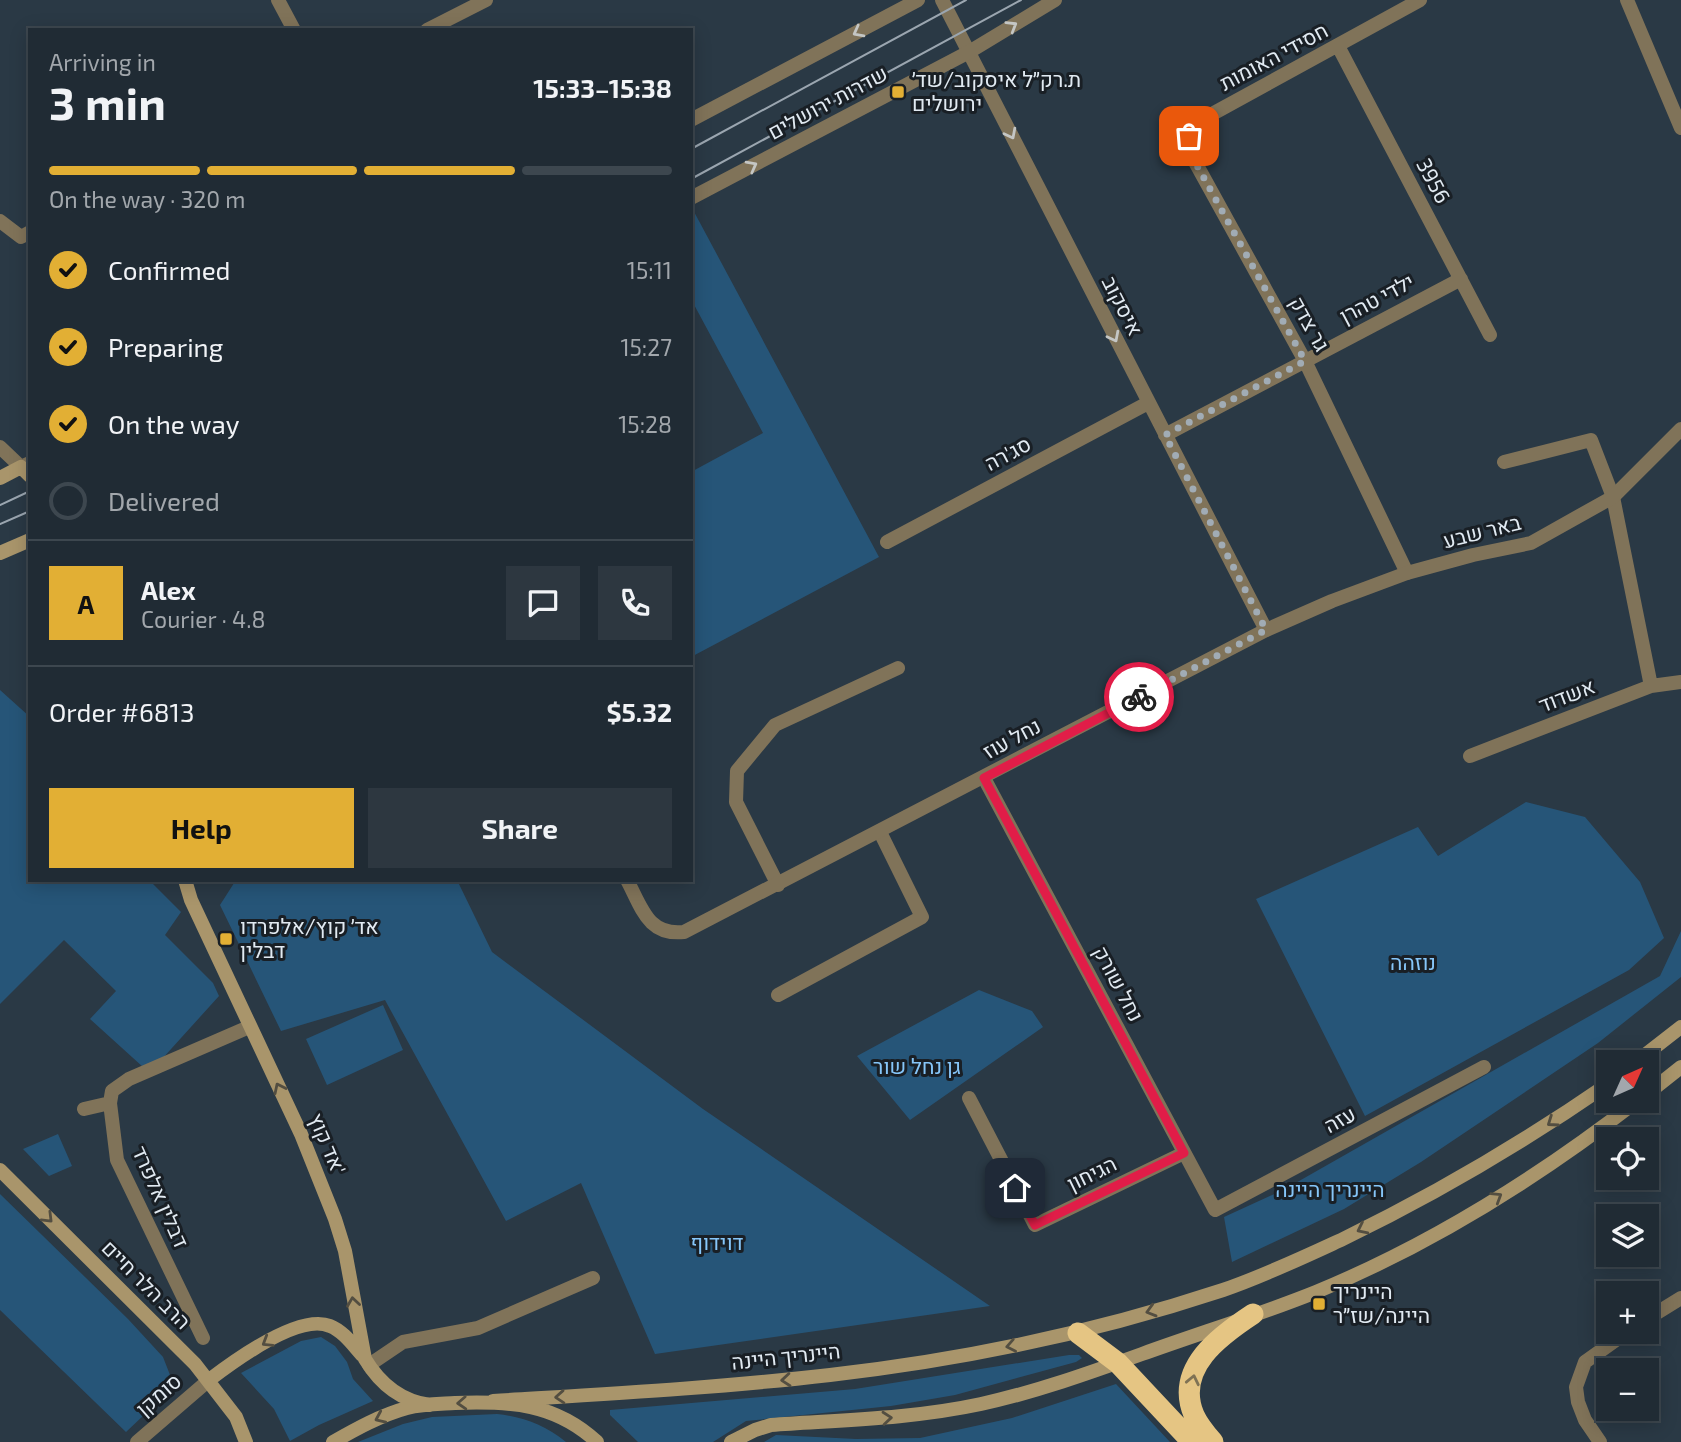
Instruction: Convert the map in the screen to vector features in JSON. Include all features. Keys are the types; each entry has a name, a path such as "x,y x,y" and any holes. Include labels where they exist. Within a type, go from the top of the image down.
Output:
{"highway":[{"path":"1213,1442 1194,1414 1190,1387 1194,1370 1220,1336 1253,1314"},
{"path":"1078,1332 1118,1363 1192,1442"}],"main road":[{"path":"0,478 27,469"},
{"path":"0,553 28,541"},
{"name":"אד קוץ'","path":"185,882 249,1027 301,1134 335,1219 345,1251 367,1362"},
{"path":"1651,1050 1681,1027"},
{"path":"1659,1084 1681,1067"},
{"name":"היינריך היינה","path":"493,1401 832,1375 991,1350 1078,1332 1224,1289 1296,1261 1469,1172 1535,1134 1596,1092"},
{"path":"731,1442 771,1425 900,1417 980,1404 1045,1388 1316,1292 1438,1231 1489,1202 1587,1139 1621,1113"},
{"name":"הרב הלר חיים","path":"0,1170 209,1380 236,1417 246,1442"},
{"path":"209,1380 284,1331 312,1322 332,1326 367,1362 375,1375 392,1390 416,1403 430,1405"},
{"path":"333,1442 410,1407 493,1401 522,1404 547,1411 581,1428 597,1442"}],"street":[{"path":"278,0 292,28"},
{"path":"431,28 486,0"},
{"path":"693,119 918,0"},
{"name":"איסקוב","path":"942,0 1266,630"},
{"name":"שדרות ירושלים","path":"693,197 969,52 1055,0"},
{"name":"חסידי האומות","path":"1189,136 1203,119 1420,0"},
{"path":"1628,0 1681,128"},
{"name":"3956","path":"1338,46 1490,335"},
{"name":"גר צדק","path":"1189,136 1189,148 1194,160 1305,361 1407,573"},
{"path":"0,221 26,235"},
{"name":"ילדי טהרן","path":"1165,435 1461,279"},
{"name":"סג'רה","path":"887,542 1148,403"},
{"name":"באר שבע","path":"1266,630 1332,601 1407,573 1531,543 1613,497 1681,429"},
{"path":"1504,462 1591,440 1613,497 1651,686"},
{"path":"0,447 27,469"},
{"name":"נחל עוז","path":"628,882 650,920 664,932 684,932 1266,630"},
{"path":"778,885 736,802 737,771 775,725 898,668"},
{"name":"אשדוד","path":"1470,757 1651,686 1681,682"},
{"name":"נחל שורק","path":"984,778 1215,1210"},
{"path":"778,995 922,917 880,832"},
{"path":"85,1110 110,1103 112,1091 128,1079 249,1027"},
{"name":"עזה","path":"1215,1210 1484,1067"},
{"name":"הגיחון","path":"968,1098 1035,1225 1184,1153"},
{"name":"דבלין אלפרד","path":"110,1103 117,1160 202,1338"},
{"path":"367,1362 403,1342 478,1328 593,1278"},
{"path":"1659,1312 1681,1298"},
{"path":"1600,1442 1585,1420 1576,1387 1585,1362 1610,1344"},
{"name":"סומקן","path":"137,1442 209,1380"}],"green space":[{"path":"693,210 879,557 693,656 693,471 763,433 693,303"},
{"path":"0,690 28,715 28,882 151,882 181,912 165,935 213,983 219,996 162,1059 143,1067 90,1019 116,991 64,940 0,1004"},
{"name":"נוזהה","path":"1526,802 1585,817 1640,882 1664,938 1629,970 1365,1116 1256,899 1418,827 1438,856"},
{"name":"דוידוף","path":"235,882 458,882 492,952 703,1109 990,1306 655,1354 581,1183 506,1221 385,1000 281,1031 220,905"},
{"name":"היינריך היינה","path":"1681,931 1681,977 1598,1043 1421,1162 1344,1209 1232,1262 1224,1217 1285,1189 1660,976"},
{"name":"גן נחל שור","path":"979,990 1032,1011 1043,1027 910,1120 857,1056"},
{"path":"383,1005 403,1050 327,1085 306,1039"},
{"path":"58,1134 72,1166 49,1176 23,1149"},
{"path":"0,1194 128,1319 163,1357 172,1380 164,1396 126,1432 0,1310"},
{"path":"321,1337 335,1346 347,1362 353,1379 373,1401 290,1441 274,1409 241,1373 301,1341"},
{"path":"1079,1355 1082,1358 1076,1362 955,1395 891,1406 746,1421 713,1442 638,1442 610,1415 610,1410 855,1389"},
{"path":"1116,1384 1170,1442 764,1442 776,1435 856,1439 920,1438 1012,1418"},
{"path":"497,1414 534,1423 566,1442 358,1442 403,1424 432,1417"}],"tram line":[{"path":"693,148 966,0"},
{"path":"693,178 1021,0"},
{"path":"0,505 28,492"},
{"path":"0,524 28,512"}],"way so far":[{"path":"1139,697 1266,630 1165,435 1305,361 1194,160 1189,148 1189,136"}],"place":[{"name":"ת.רק״ל איסקוב/שד׳ ירושלים","path":"898,92"},
{"name":"אד׳ קוץ/אלפרדו דבלין","path":"226,939"},
{"name":"היינריך היינה/שז״ר","path":"1319,1304"}],"route":[{"path":"1015,1188 1035,1225 1184,1153 984,778 1139,697"}]}
